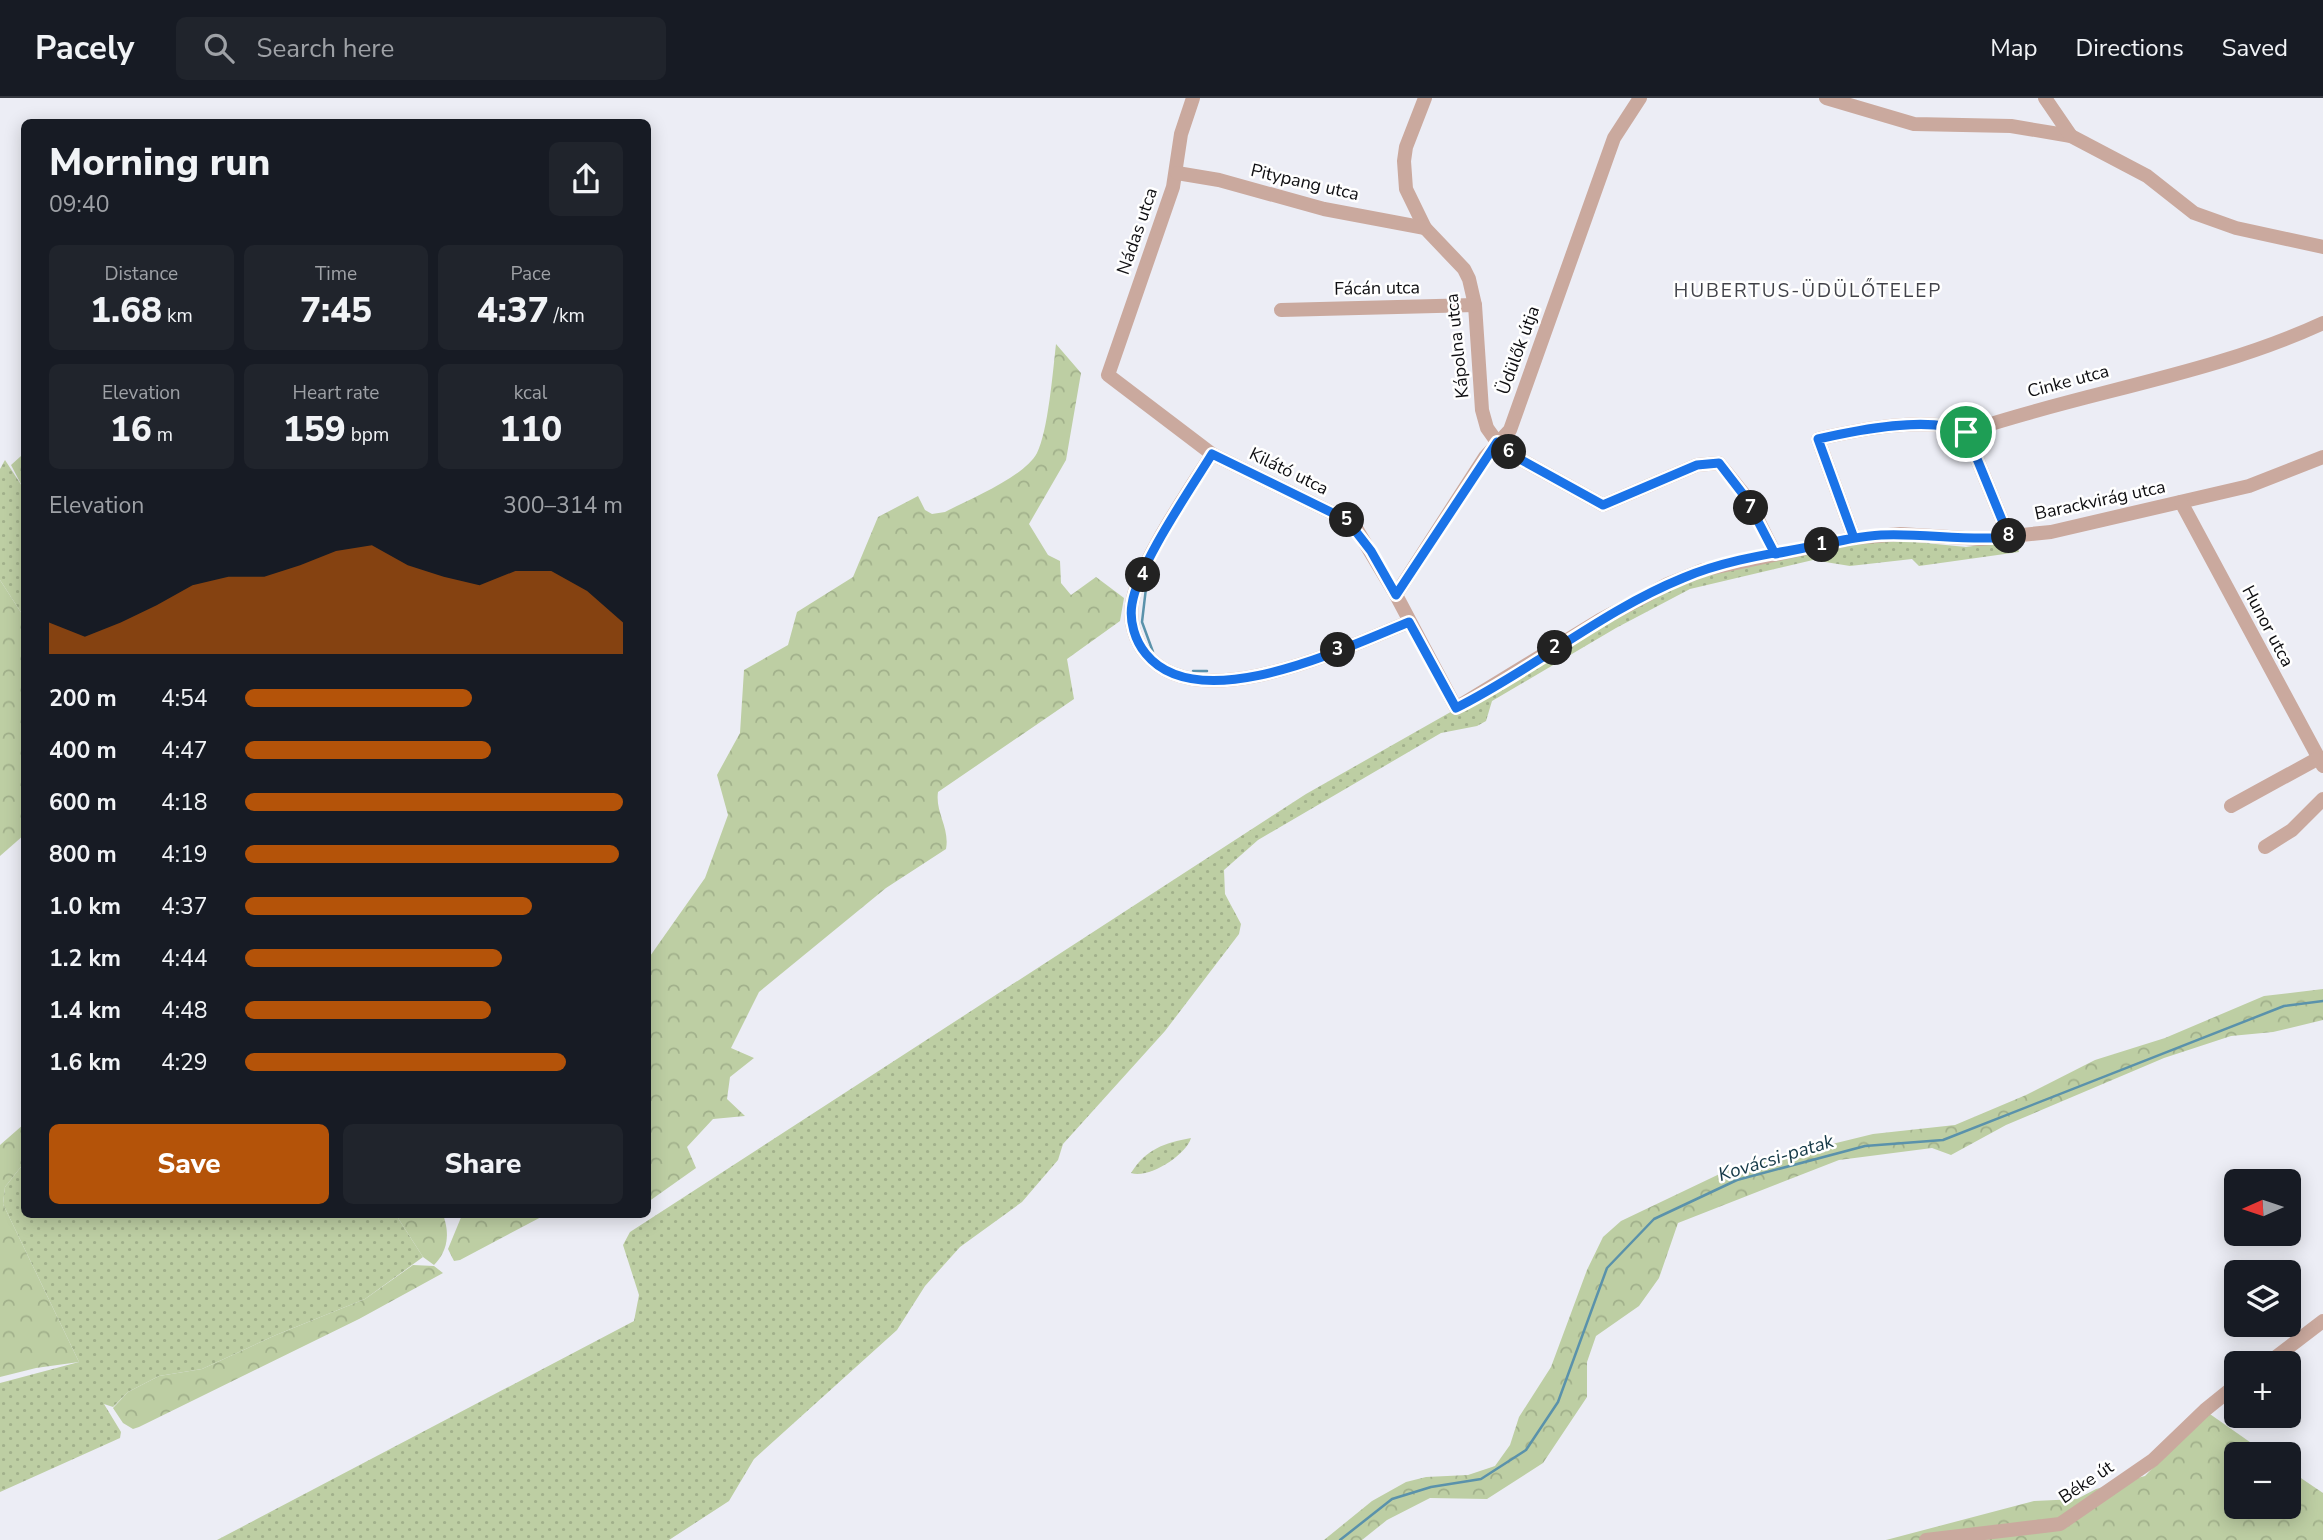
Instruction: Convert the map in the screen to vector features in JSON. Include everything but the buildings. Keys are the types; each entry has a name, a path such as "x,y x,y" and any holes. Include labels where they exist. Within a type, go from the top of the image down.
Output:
{"street":[{"name":"Nádas utca","path":"1108,375 1177,173 1181,134 1193,98"},
{"name":"Kápolna utca","path":"1425,98 1412,128 1404,161 1406,189 1424,228 1464,269 1475,306 1484,419 1497,442"},
{"name":"Üdülők útja","path":"1396,595 1497,442 1510,430 1614,138 1640,98"},
{"path":"1826,98 1914,124 2023,127 2071,136 2147,176 2194,213 2236,228 2323,247"},
{"path":"2045,98 2071,136"},
{"name":"Pitypang utca","path":"1177,173 1219,180 1324,209 1424,228"},
{"name":"Fácán utca","path":"1281,310 1475,306"},
{"name":"Cinke utca","path":"1854,538 1818,439 1847,432 1930,425 1954,427 1966,432 2038,408 2240,356 2323,323"},
{"name":"Kilátó utca","path":"1108,375 1212,454 1347,520 1371,551 1456,708"},
{"path":"1966,432 2009,537"},
{"path":"1497,442 1518,458 1603,505 1697,465 1719,463 1746,498 1775,554"},
{"path":"1212,454 1146,567 1132,605 1132,625 1141,648 1153,662 1170,673 1199,682 1220,680 1310,661 1409,622"},
{"name":"Barackvirág utca","path":"1456,708 1600,620 1668,584 1703,570 1854,538 1900,534 1966,540 2051,532 2269,480 2323,457"},
{"name":"Hunor utca","path":"2180,502 2321,764"},
{"path":"2231,806 2321,764"},
{"path":"2265,847 2292,830 2323,799"},
{"path":"2284,1351 2323,1321"},
{"name":"Béke út","path":"1926,1540 2060,1524 2153,1461 2224,1395"}],"green space":[{"path":"1056,344 1081,373 1066,460 1029,524 1048,555 1060,561 1061,583 1071,595 1096,577 1124,598 1120,621 1067,659 1074,699 938,792 947,841 946,849 886,888 759,992 731,1048 754,1058 730,1077 727,1099 745,1116 713,1119 687,1147 696,1168 651,1200 651,955 705,878 728,815 717,775 740,733 744,670 788,645 797,612 853,577 878,517 918,496 925,510 932,514 945,512 996,487 1021,471 1037,453 1050,400"},
{"path":"21,456 21,484 11,465"},
{"path":"5,460 21,484 21,612 0,580 0,469"},
{"path":"1875,538 1966,547 2015,540 2019,552 1919,566 1912,559 1850,566 1813,560 1690,589 1616,628 1492,701 1486,721 1477,726 1441,733 1258,840 1224,870 1225,894 1241,924 1239,934 1165,1031 1063,1144 1058,1160 1022,1202 960,1247 925,1286 897,1330 754,1459 729,1501 669,1540 217,1540 634,1321 639,1295 623,1245 630,1232 1306,794 1659,594 1702,577"},
{"path":"0,580 21,612 21,838 0,856"},
{"path":"2323,989 2323,1020 2273,1032 2231,1036 2164,1058 2006,1125 1951,1155 1932,1148 1839,1160 1678,1223 1659,1278 1639,1306 1596,1336 1587,1362 1587,1397 1543,1463 1487,1499 1430,1498 1387,1520 1362,1540 1324,1540 1372,1501 1406,1482 1426,1477 1468,1475 1495,1466 1510,1445 1519,1417 1551,1367 1587,1270 1603,1237 1621,1221 1730,1169 1873,1134 1955,1125 2026,1095 2095,1060 2165,1038 2264,996"},
{"path":"21,1127 21,1167 5,1187 3,1204 79,1362 36,1368 0,1377 0,1145"},
{"path":"1191,1138 1188,1145 1166,1164 1147,1172 1131,1173 1143,1158 1156,1148"},
{"path":"21,1167 21,1218 398,1218 423,1257 365,1299 202,1369 159,1376 128,1392 113,1407 104,1404 121,1432 120,1438 0,1492 0,1383 79,1362 3,1204 5,1187"},
{"path":"398,1218 444,1218 447,1228 446,1242 439,1260 434,1265 423,1257"},
{"path":"460,1218 539,1218 460,1260 454,1261 448,1249"},
{"path":"413,1265 434,1266 443,1273 359,1319 139,1427 133,1429 123,1423 113,1408 128,1392 159,1376 202,1369 365,1299"},
{"path":"2207,1412 2224,1424 2224,1428 2230,1428 2250,1442 2224,1442 2224,1519 2301,1519 2301,1478 2323,1493 2323,1540 1886,1540 2034,1501 2077,1499 2096,1489 2145,1476"}],"waterway":[{"path":"1146,588 1142,622 1153,652"},
{"path":"1193,671 1207,671"},
{"name":"Kovácsi-patak","path":"1340,1540 1392,1499 1431,1487 1481,1479 1526,1450 1558,1402 1607,1268 1654,1219 1737,1180 1865,1146 1943,1140 2284,1006 2323,1001"}],"district":[{"name":"HUBERTUS-ÜDÜLŐTELEP","path":"1808,291"}],"route":[{"path":"1966,432 1954,427 1906,426 1847,432 1818,439 1854,538 1775,554 1703,570 1668,584 1600,620 1456,708 1409,622 1283,669 1199,682 1170,673 1153,662 1141,648 1132,625 1132,605 1146,567 1212,454 1347,520 1356,528 1396,595 1497,442 1518,458 1603,505 1610,505 1634,495 1697,465 1713,461 1719,463 1730,472 1775,554 1879,535 1916,535 1966,540 2009,537 1966,432"}]}
